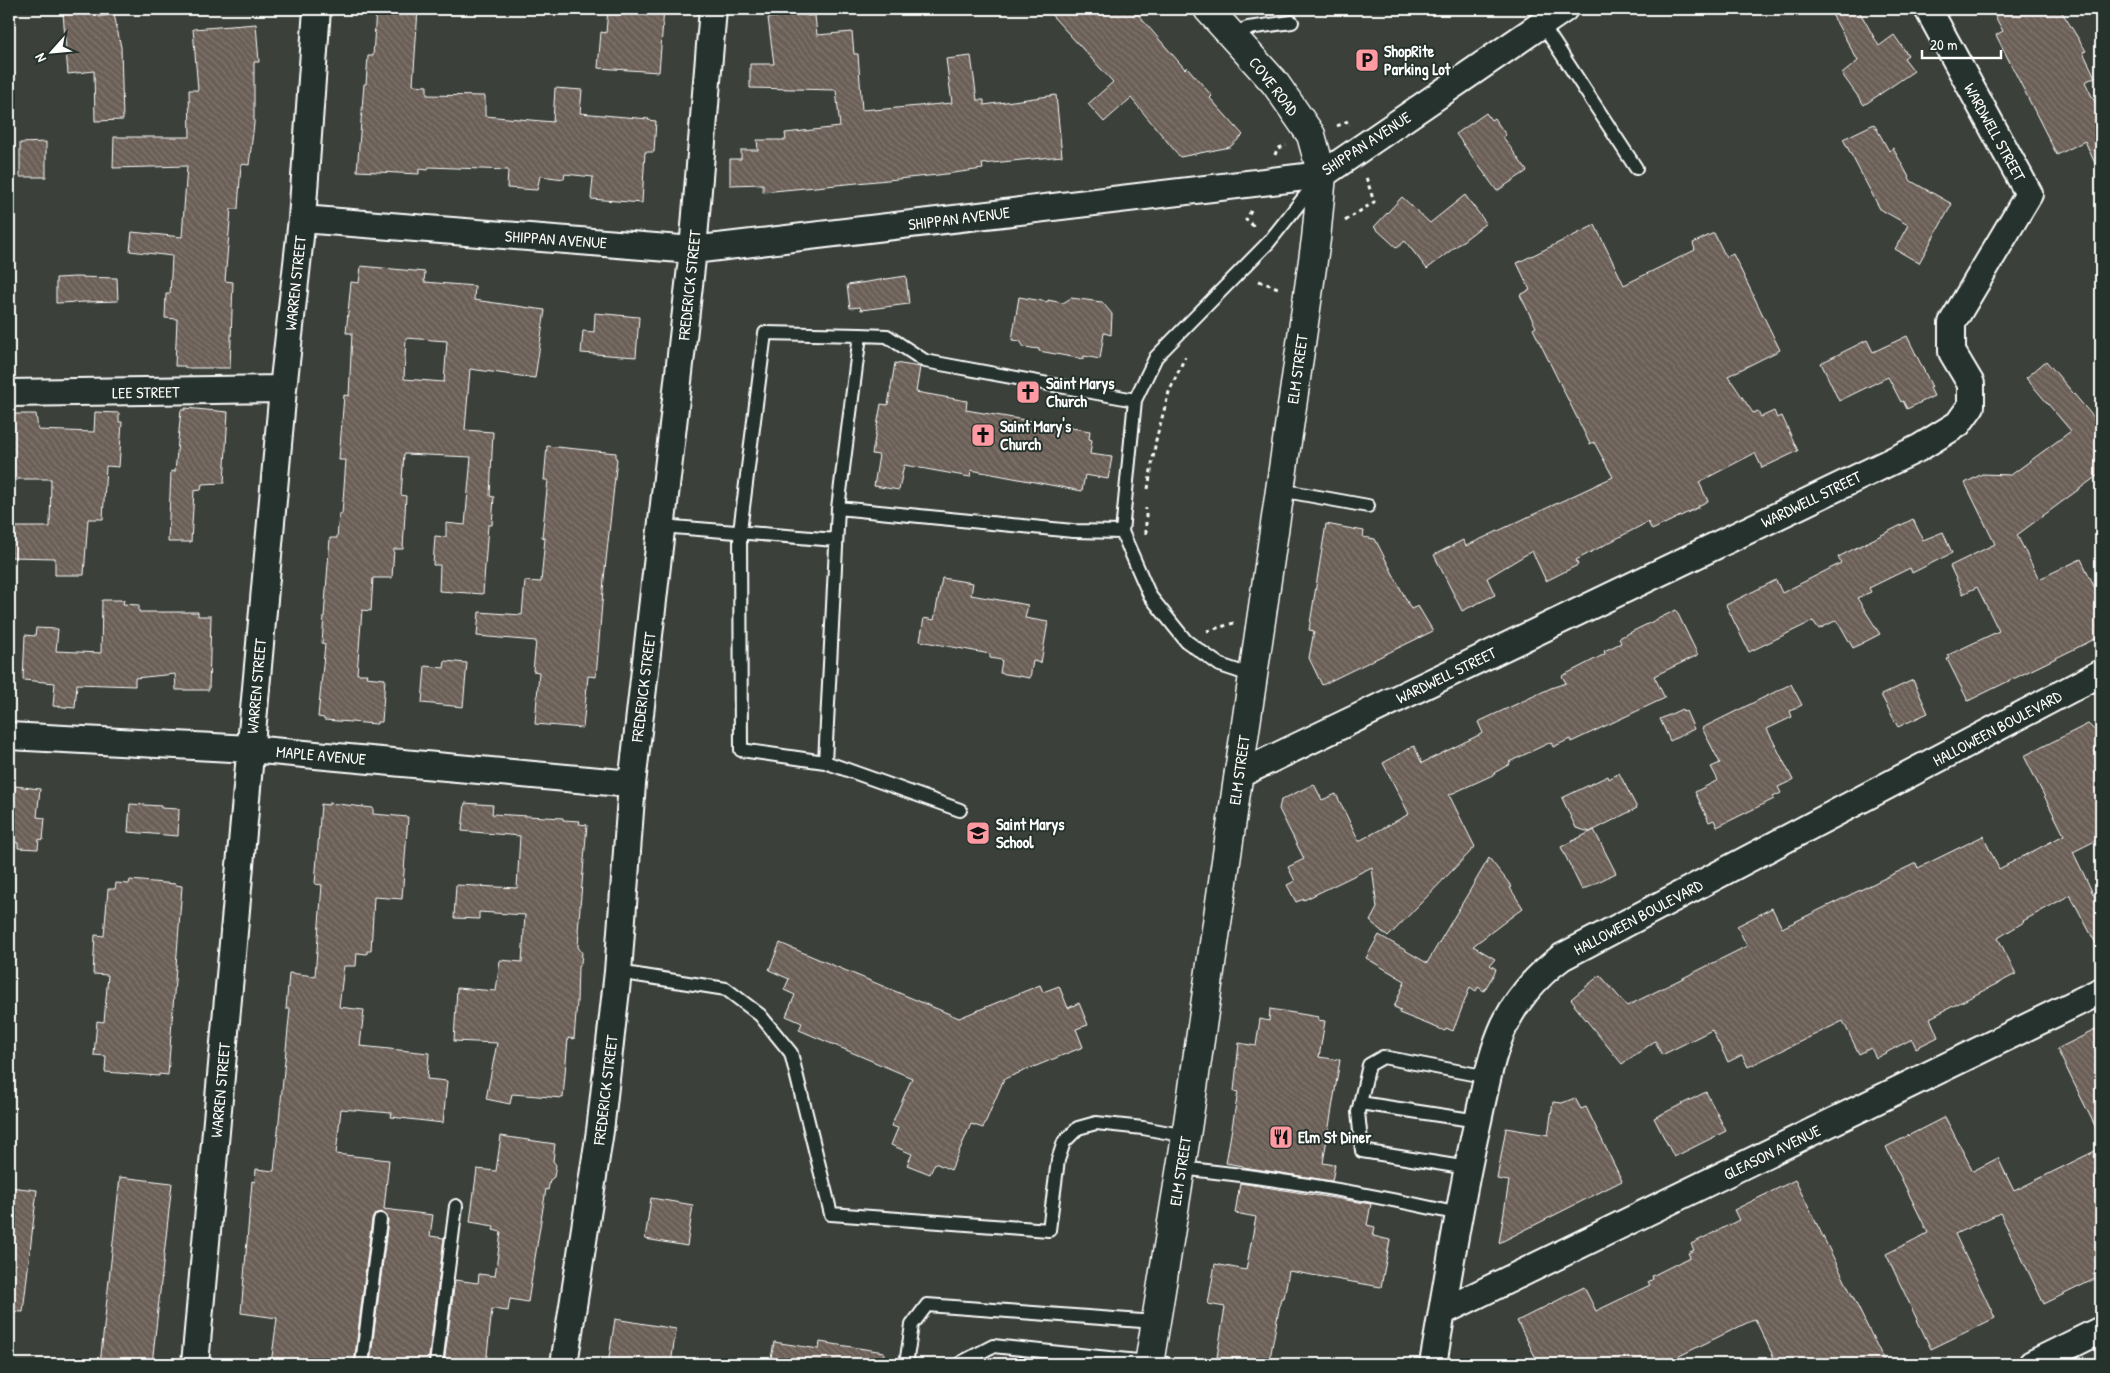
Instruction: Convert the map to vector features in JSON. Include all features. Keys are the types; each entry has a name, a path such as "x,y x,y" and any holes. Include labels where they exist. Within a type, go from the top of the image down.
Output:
{"main road":[{"name":"COVE ROAD","path":"1208,9 1275,82 1311,135 1322,175"},
{"name":"ELM STREET","path":"1155,1363 1156,1322 1186,1136 1280,490 1316,239 1322,175"}],"street":[{"name":"WARREN STREET","path":"196,1364 283,389 302,219 316,9"},
{"name":"FREDERICK STREET","path":"564,1364 600,1132 618,972 632,784 693,250 713,9"},
{"name":"SHIPPAN AVENUE","path":"302,219 693,250 1322,175 1564,9"},
{"name":"WARDWELL STREET","path":"1238,775 1919,448 1958,424 1971,406 1971,384 1952,352 1952,324 2029,194 1928,9"},
{"name":"LEE STREET","path":"9,393 283,389"},
{"name":"HALLOWEEN BOULEVARD","path":"1433,1364 1468,1168 1488,1077 1501,1032 1517,1003 1532,983 1547,968 1562,957 2101,673"},
{"name":"MAPLE AVENUE","path":"9,736 250,749 632,784"},
{"name":"GLEASON AVENUE","path":"1442,1312 2101,992"},
{"path":"2032,1364 2101,1330"}],"lane":[{"path":"1231,34 1248,28 1292,22"},
{"path":"1542,24 1636,168"},
{"path":"1253,676 1220,665 1186,641 1150,596 1122,532 1135,400 1156,357 1268,243 1322,175"},
{"path":"960,810 825,762 740,750 740,531 766,334 887,336 925,362 1135,400"},
{"path":"825,762 838,508 860,335"},
{"path":"1280,490 1368,506"},
{"path":"838,508 1073,531 1122,532"},
{"path":"661,526 836,540"},
{"path":"618,972 726,989 760,1015 791,1053 831,1214 1049,1230 1058,1160 1064,1142 1078,1128 1096,1123 1143,1128 1186,1136"},
{"path":"1468,1168 1362,1151 1358,1112 1369,1065 1383,1057 1488,1077"},
{"path":"1360,1103 1478,1121"},
{"path":"1181,1168 1252,1176 1370,1194 1460,1214"},
{"path":"436,1364 456,1206"},
{"path":"362,1364 380,1220"},
{"path":"906,1364 912,1325 927,1305 1156,1322"},
{"path":"962,1362 993,1346 1155,1363"}],"path":[{"path":"1246,220 1254,226"},
{"path":"1255,284 1260,281 1289,292"},
{"path":"1148,494 1156,440 1169,392 1186,354"},
{"path":"1146,503 1146,540"},
{"path":"1200,633 1237,622"}],"building":[{"path":"376,9 418,9 413,85 427,86 427,95 485,96 485,116 553,122 555,88 582,90 580,113 656,121 654,152 645,152 642,203 591,199 593,177 565,174 564,179 540,176 537,190 507,188 508,170 429,167 428,170 419,169 419,174 357,171 364,84 366,84 368,56 373,56"},
{"path":"608,9 664,9 659,72 598,68 601,32 606,33"},
{"path":"1046,9 1133,9 1185,69 1187,67 1212,96 1210,98 1243,135 1230,147 1180,157 1131,98 1104,122 1088,104 1113,82"},
{"path":"1829,9 1858,9 1879,46 1894,35 1908,55 1904,58 1914,71 1864,105 1842,74 1858,61"},
{"path":"1991,9 2060,9 2086,51 2083,52 2095,77 2085,82 2101,115 2101,177 2085,141 2057,155 1996,35 2003,31"},
{"path":"98,10 99,17 114,14 121,47 123,120 95,121 94,71 68,74 63,13"},
{"path":"806,13 807,16 815,15 817,35 852,32 854,54 858,54 862,110 952,103 946,59 971,56 977,100 984,100 984,105 1056,95 1062,156 982,164 983,169 938,175 763,192 763,184 730,185 730,159 741,159 741,150 758,150 757,140 786,140 785,133 840,127 836,90 750,88 750,64 774,64 768,18"},
{"path":"256,24 259,62 254,62 254,124 249,165 241,164 238,209 231,209 225,281 233,282 230,368 185,368 185,366 175,366 177,319 165,318 166,294 170,294 172,256 130,251 132,232 182,237 187,166 113,168 114,137 190,137 189,90 198,90 193,29"},
{"path":"1486,113 1491,120 1494,118 1506,135 1503,137 1527,171 1497,191 1456,134"},
{"path":"1874,124 1889,151 1893,148 1911,181 1952,204 1919,263 1895,249 1908,225 1880,209 1843,139"},
{"path":"46,142 46,177 20,177 20,143"},
{"path":"1465,195 1486,223 1427,269 1405,241 1397,248 1374,227 1402,197 1430,223"},
{"path":"1595,225 1624,285 1695,250 1693,243 1714,233 1726,257 1733,254 1780,350 1728,376 1753,413 1758,411 1761,417 1774,411 1777,418 1782,416 1798,451 1762,468 1755,453 1699,482 1708,501 1699,507 1652,530 1648,522 1576,560 1578,565 1546,581 1532,551 1487,578 1495,595 1462,611 1434,555 1463,540 1466,546 1613,477 1594,442 1590,444 1533,329 1536,327 1520,295 1530,290 1517,263"},
{"path":"361,266 425,272 424,282 475,286 474,300 545,310 535,378 470,369 465,430 493,432 490,496 494,497 492,525 488,525 483,594 439,591 440,565 433,565 435,536 446,537 446,523 465,525 471,457 404,454 401,495 406,496 403,549 394,549 392,578 373,578 371,611 362,610 357,674 367,674 366,677 385,679 382,722 377,722 377,724 324,720 324,718 318,717 325,644 322,643 330,538 337,538 339,514 342,514 346,460 339,460 344,395 349,396 352,333 346,333 351,282 359,283","holes":["406,338 447,341 444,382 404,379"]},
{"path":"906,276 909,304 861,310 860,307 850,308 847,285"},
{"path":"56,278 117,278 118,301 56,303"},
{"path":"1019,297 1063,303 1071,298 1102,302 1112,314 1111,335 1104,333 1100,359 1084,356 1083,359 1039,351 1039,349 1024,347 1020,341 1012,340"},
{"path":"595,313 639,317 636,357 581,353 583,331 594,332"},
{"path":"1907,336 1932,387 1930,388 1934,396 1907,409 1903,401 1901,402 1888,377 1839,401 1821,363 1867,340 1873,352"},
{"path":"2046,361 2101,426 2101,473 2017,535 2039,579 2081,559 2101,600 2101,636 1968,701 1947,659 1950,658 1948,655 1999,631 1977,587 1963,594 1950,566 1995,544 1965,483 1982,474 2011,475 2071,431 2026,378"},
{"name":"Saint Mary's Church","path":"895,363 920,367 916,392 967,401 966,410 1090,431 1089,439 1092,440 1090,454 1112,457 1108,479 1085,475 1082,491 971,470 970,477 904,465 899,490 874,486 879,455 872,454 881,404 888,405"},
{"path":"185,408 228,412 224,483 202,484 201,490 194,491 191,542 168,542 171,471 175,472 181,410 185,410"},
{"path":"95,412 119,413 119,422 122,422 119,467 106,466 103,519 88,519 84,575 55,575 55,558 11,557 12,527 50,527 51,479 9,479 9,414 36,414 38,430 94,432"},
{"path":"547,446 616,453 617,459 596,677 588,676 583,728 535,724 539,672 533,671 536,641 477,636 479,612 522,615 525,581 541,582 545,538 542,537 548,480 544,480"},
{"path":"1913,519 1923,540 1943,532 1952,553 1912,573 1910,568 1869,588 1871,592 1857,598 1880,634 1853,648 1837,620 1819,629 1813,621 1749,652 1726,605 1776,580 1782,593 1841,563 1838,557"},
{"path":"1326,524 1364,531 1363,537 1375,539 1411,609 1418,606 1433,631 1322,685 1309,658 1314,631 1309,630"},
{"path":"942,578 973,583 971,595 1028,605 1025,618 1048,622 1041,663 1033,661 1030,678 1000,673 1002,660 990,658 990,654 920,641 924,618 934,620"},
{"path":"102,600 124,600 123,604 139,605 139,612 198,612 198,616 211,616 209,690 176,690 175,674 135,678 135,686 77,684 75,708 53,706 55,683 23,680 25,635 35,636 36,628 58,629 56,651 101,653"},
{"path":"1676,610 1698,655 1654,676 1665,698 1571,742 1570,739 1553,747 1551,742 1509,762 1510,764 1495,774 1449,795 1475,847 1388,937 1370,921 1377,908 1372,867 1304,900 1296,902 1287,885 1295,881 1288,867 1304,859 1279,809 1281,800 1314,784 1322,800 1336,794 1359,841 1409,814 1383,763 1414,746 1422,763 1483,733 1478,722 1551,688 1566,683 1562,676 1605,654 1604,651 1621,643 1619,638"},
{"path":"445,661 467,663 463,707 422,703 425,666 444,668"},
{"path":"1913,680 1928,713 1898,727 1881,695"},
{"path":"1791,684 1802,705 1790,711 1792,717 1767,729 1793,780 1778,787 1781,793 1773,797 1774,799 1717,827 1714,820 1709,822 1695,792 1718,780 1711,767 1720,763 1702,728"},
{"path":"1682,709 1683,712 1686,711 1694,729 1670,741 1660,719"},
{"path":"2088,724 2101,736 2101,838 2073,852 2101,910 2101,953 2070,895 2023,921 1998,938 2016,974 1930,1018 1938,1037 1916,1048 1912,1039 1876,1058 1871,1048 1859,1054 1843,1021 1748,1067 1742,1055 1728,1062 1712,1030 1662,1055 1655,1041 1622,1064 1574,1005 1571,999 1600,975 1627,1006 1747,946 1737,926 1772,908 1782,928 1916,863 1918,868 1983,836 1999,869 2064,835 2024,756"},
{"path":"1619,773 1637,808 1590,832 1576,828 1562,798 1608,776 1609,779"},
{"path":"15,786 40,789 37,817 45,818 43,840 39,839 38,849 18,848 18,843 12,842 10,837"},
{"path":"329,803 373,808 373,814 408,817 402,899 374,897 371,951 367,951 367,954 357,953 356,966 344,966 339,1007 364,1010 360,1046 429,1053 427,1079 447,1081 443,1123 391,1117 392,1113 341,1109 336,1154 389,1160 384,1209 433,1215 430,1236 444,1238 428,1364 370,1364 388,1221 387,1216 381,1212 376,1213 372,1219 354,1364 271,1364 277,1318 241,1313 252,1181 255,1182 256,1169 274,1171 290,1009 286,1009 289,973 315,976 322,885 315,884 321,804 329,805"},
{"path":"465,803 493,805 492,814 563,818 563,820 580,821 579,824 587,825 578,931 578,947 582,953 581,963 578,967 574,1039 568,1038 563,1098 512,1094 510,1104 486,1099 497,1043 454,1041 457,988 496,991 500,960 522,962 525,915 479,912 479,919 454,918 456,885 517,888 520,836 462,831"},
{"path":"130,804 179,809 178,836 128,832"},
{"path":"1594,830 1616,873 1582,890 1561,847"},
{"path":"1489,858 1512,887 1510,888 1523,908 1473,946 1495,959 1490,965 1496,969 1495,972 1484,991 1478,987 1476,991 1470,987 1453,1031 1446,1028 1445,1031 1399,1013 1401,1010 1394,1007 1405,981 1366,958 1379,935 1427,963"},
{"path":"130,880 182,886 168,1075 105,1072 106,1056 94,1055 97,1021 104,1022 108,975 93,974 95,935 104,936 108,889 115,889 116,883 129,884"},
{"path":"780,943 959,1018 1040,985 1043,992 1059,986 1068,1008 1079,1003 1088,1025 1076,1029 1083,1047 1004,1079 983,1128 971,1124 951,1170 935,1163 930,1174 907,1165 912,1154 891,1145 898,1128 891,1126 912,1078 799,1030 802,1023 786,1016 795,995 784,990 789,979 769,970"},
{"path":"1270,1009 1319,1017 1318,1020 1325,1021 1319,1057 1340,1060 1323,1163 1335,1165 1332,1181 1226,1163 1238,1092 1234,1091 1239,1043 1256,1046 1260,1019 1269,1021"},
{"path":"2101,1027 2101,1138 2057,1049"},
{"path":"1706,1092 1726,1131 1674,1157 1654,1118"},
{"path":"1575,1098 1581,1109 1586,1107 1622,1181 1499,1243 1509,1181 1497,1179 1506,1128 1548,1135 1553,1102 1562,1103"},
{"path":"1945,1117 1973,1171 1998,1158 2014,1191 2101,1148 2101,1276 2044,1304 2000,1213 1955,1234 1995,1318 1931,1349 1886,1254 1928,1233 1886,1147"},
{"path":"501,1136 555,1144 553,1161 556,1165 554,1177 550,1180 548,1190 546,1189 528,1302 510,1299 508,1311 492,1309 486,1364 444,1364 455,1280 478,1283 479,1274 495,1276 501,1232 493,1230 494,1226 470,1222 477,1169 496,1171"},
{"path":"120,1177 172,1183 152,1364 100,1364"},
{"path":"1795,1180 1886,1364 1777,1364 1755,1319 1663,1364 1539,1364 1517,1321 1584,1287 1596,1311 1650,1285 1648,1282 1653,1279 1652,1276 1690,1257 1688,1253 1694,1250 1691,1244 1739,1220 1734,1210"},
{"path":"1240,1183 1371,1204 1367,1225 1375,1227 1373,1236 1390,1240 1381,1287 1289,1271 1284,1298 1281,1298 1269,1364 1217,1357 1225,1307 1208,1304 1215,1264 1246,1270 1256,1217 1235,1213"},
{"path":"9,1187 37,1190 23,1312 9,1311"},
{"path":"651,1198 693,1205 687,1246 645,1239"},
{"path":"615,1319 676,1329 671,1364 608,1364"},
{"path":"774,1342 819,1349 820,1342 884,1352 883,1364 770,1364"}],"place":[{"name":"ShopRite Parking Lot","path":"1367,60"},
{"name":"Saint Marys Church","path":"1028,392"},
{"name":"Saint Mary's Church","path":"983,435"},
{"name":"Saint Marys School","path":"978,833"},
{"name":"Elm St Diner","path":"1281,1137"}]}
